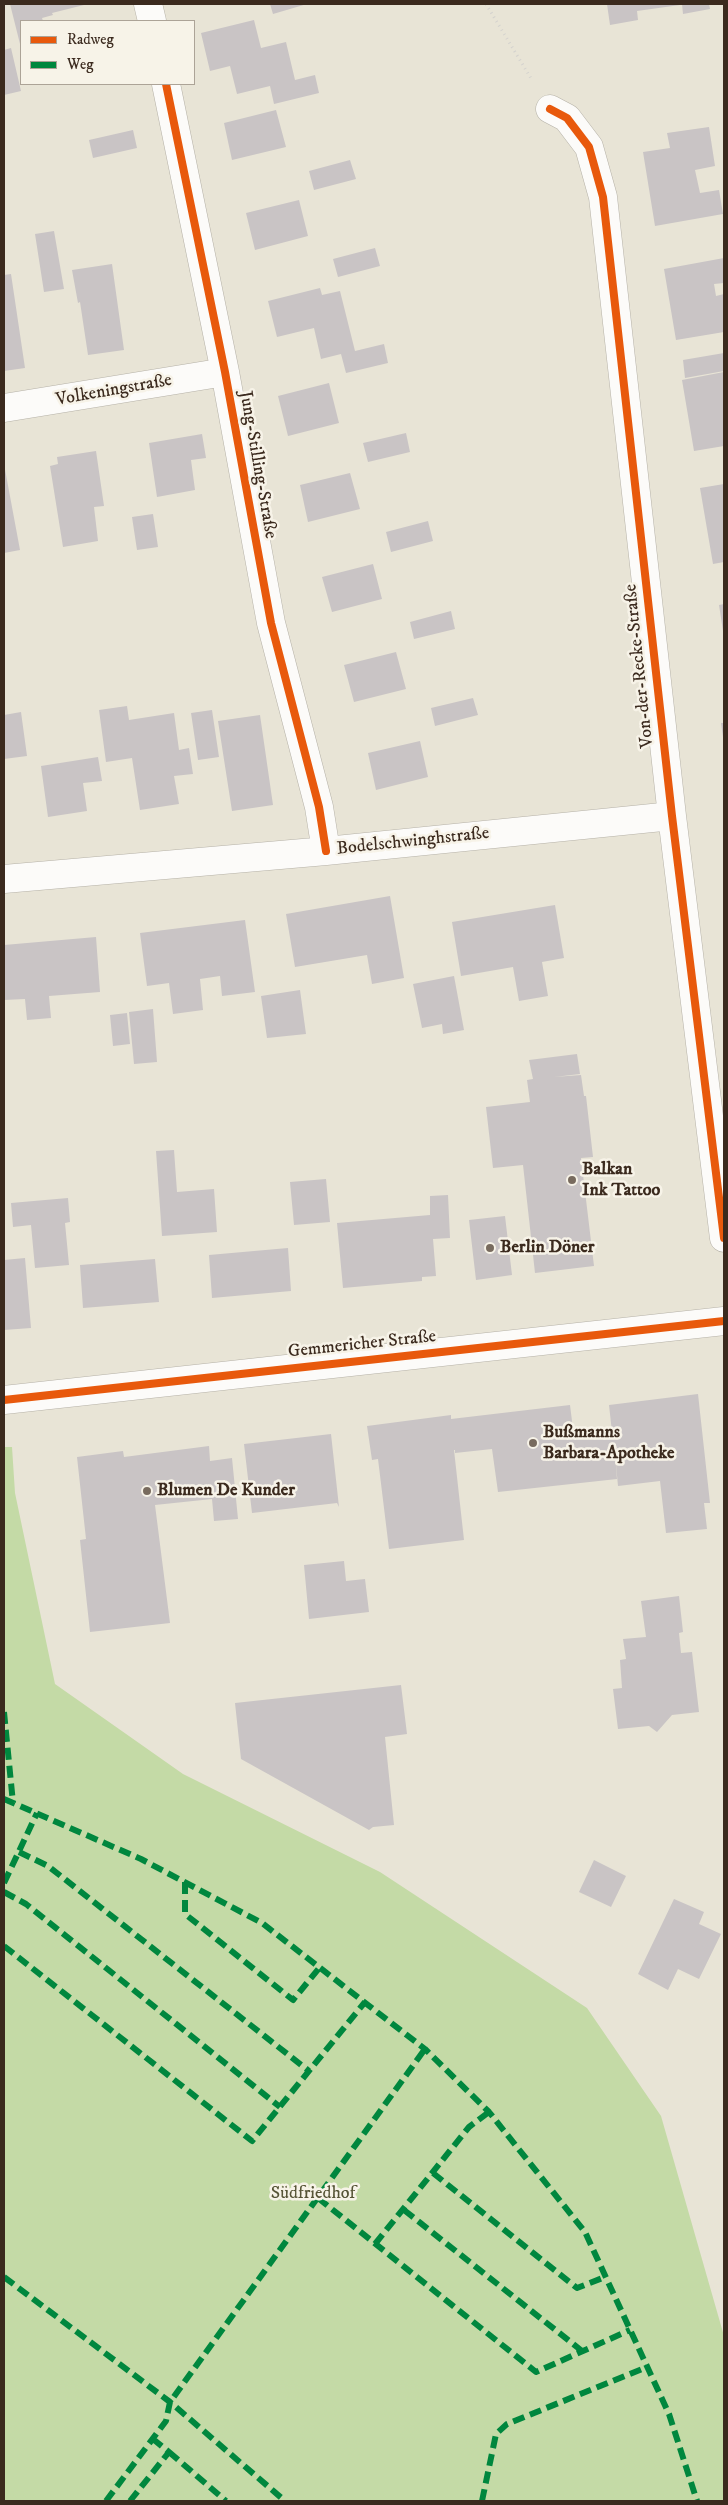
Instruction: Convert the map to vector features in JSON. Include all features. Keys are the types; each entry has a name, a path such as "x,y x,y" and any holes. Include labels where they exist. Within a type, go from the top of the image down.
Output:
{"street":[{"path":"148,4 152,20"},
{"name":"Jung-Stilling-Straße","path":"166,85 225,372 271,623 319,807 326,851"},
{"name":"Von-der-Recke-Straße","path":"550,109 567,118 589,147 603,197 672,816 724,1238"},
{"name":"Volkeningstraße","path":"4,408 225,372"},
{"name":"Bodelschwinghstraße","path":"4,879 326,851 672,816"},
{"name":"Gemmericher Straße","path":"4,1400 724,1321"}],"path":[{"path":"486,4 550,109"}],"green space":[{"name":"Südfriedhof","path":"4,1447 12,1447 15,1493 55,1684 183,1774 380,1872 587,2008 661,2116 724,2336 724,2501 4,2501"}],"building":[{"path":"10,4 88,4 52,13 53,15 42,18 43,20 20,20 20,44"},
{"path":"270,4 307,4 273,14"},
{"path":"607,4 680,5 637,11 638,20 610,25"},
{"path":"682,4 709,4 710,9 683,14"},
{"path":"254,20 261,48 286,42 295,80 315,75 319,93 274,104 270,86 237,94 230,66 210,71 201,33"},
{"path":"11,48 21,91 4,95 4,50"},
{"path":"276,110 286,147 232,160 224,123"},
{"path":"709,127 715,166 695,170 700,193 719,190 723,214 655,226 643,152 670,148 667,133"},
{"path":"133,130 137,148 93,158 89,140"},
{"path":"350,160 356,179 314,190 309,171"},
{"path":"299,200 308,236 255,250 246,213"},
{"path":"54,231 64,289 44,292 35,234"},
{"path":"375,248 380,266 338,277 333,259"},
{"path":"724,258 724,283 714,284 716,296 724,294 724,332 676,340 664,269"},
{"path":"112,264 124,350 88,355 80,302 78,303 72,270"},
{"path":"11,274 25,368 4,371 4,275"},
{"path":"320,288 322,295 340,291 355,351 384,344 388,363 346,373 341,354 321,359 314,328 277,337 268,301"},
{"path":"724,353 724,371 685,378 683,360"},
{"path":"724,372 724,446 694,451 682,380"},
{"path":"329,383 339,423 288,436 278,396"},
{"path":"406,433 410,452 368,462 363,443"},
{"path":"202,434 206,458 191,460 195,490 157,497 149,443"},
{"path":"96,451 104,506 94,507 98,541 63,547 50,466 58,464 57,457"},
{"path":"4,464 20,550 4,553"},
{"path":"350,473 360,509 308,522 300,485"},
{"path":"724,484 724,562 713,564 700,488"},
{"path":"153,514 158,547 137,550 132,517"},
{"path":"428,521 433,541 391,552 386,532"},
{"path":"373,564 382,599 332,612 322,577"},
{"path":"724,604 724,631 723,631 719,605"},
{"path":"451,611 455,629 414,639 410,622"},
{"path":"396,652 406,689 354,702 344,665"},
{"path":"473,698 478,715 435,726 431,708"},
{"path":"127,706 129,720 174,713 179,750 189,748 193,774 174,776 179,804 140,810 132,758 106,762 99,710"},
{"path":"212,710 219,757 198,760 191,713"},
{"path":"21,712 27,756 4,759 4,715"},
{"path":"260,715 273,805 232,811 218,721"},
{"path":"721,723 724,723 723,737"},
{"path":"420,741 428,777 376,790 368,753"},
{"path":"98,757 102,781 83,783 87,811 48,817 41,766"},
{"path":"390,896 404,978 372,984 367,955 295,967 286,914"},
{"path":"555,905 564,958 542,962 548,996 519,1001 513,967 461,976 452,922"},
{"path":"245,920 255,992 222,996 220,976 200,979 203,1010 173,1014 169,983 147,986 140,933"},
{"path":"96,937 100,992 49,996 51,1018 27,1020 25,999 4,1000 4,945"},
{"path":"454,976 464,1030 443,1034 442,1024 422,1028 413,984"},
{"path":"300,990 306,1034 267,1038 261,996"},
{"path":"153,1009 157,1062 134,1064 129,1012"},
{"path":"127,1013 130,1044 113,1046 110,1015"},
{"path":"577,1054 580,1074 554,1077 581,1075 584,1096 586,1096 593,1157 581,1158 594,1266 535,1273 523,1165 493,1168 486,1107 530,1102 527,1080 533,1079 529,1060"},
{"path":"174,1150 177,1192 214,1189 217,1232 162,1236 156,1151"},
{"path":"326,1179 330,1222 294,1225 290,1182"},
{"path":"448,1195 450,1238 433,1239 436,1276 422,1277 422,1281 343,1288 337,1223 430,1215 430,1196"},
{"path":"68,1198 70,1222 65,1223 69,1265 35,1268 31,1225 13,1227 11,1203"},
{"name":"Berlin Döner","path":"505,1216 512,1275 476,1280 469,1220"},
{"path":"288,1248 291,1291 212,1298 209,1255"},
{"path":"25,1258 31,1328 4,1330 4,1260"},
{"path":"155,1259 159,1302 83,1308 80,1265"},
{"path":"698,1394 710,1503 704,1503 707,1529 666,1533 660,1481 618,1486 615,1454 617,1479 498,1492 492,1449 455,1453 454,1450 464,1540 389,1549 378,1459 372,1460 367,1426 451,1415 451,1419 570,1405 574,1437 612,1432 609,1405"},
{"path":"331,1434 339,1507 337,1503 252,1513 244,1444"},
{"path":"209,1446 210,1461 232,1458 238,1519 214,1521 212,1499 155,1505 170,1623 90,1632 80,1540 86,1539 77,1457 123,1451 124,1457"},
{"path":"344,1561 346,1581 365,1579 369,1612 309,1619 304,1565"},
{"path":"679,1596 683,1632 679,1633 681,1653 692,1652 699,1712 672,1715 657,1732 649,1726 618,1729 613,1689 622,1688 620,1660 626,1659 623,1639 646,1637 641,1601"},
{"path":"401,1685 407,1734 385,1737 394,1825 373,1827 369,1830 241,1759 235,1703"},
{"path":"594,1860 626,1876 611,1907 579,1892"},
{"path":"674,1899 704,1912 699,1924 721,1934 699,1979 678,1969 668,1990 638,1974"}],"marked path":[{"path":"4,1712 13,1803"},
{"path":"4,1799 141,1859 262,1923 425,2049 489,2112 585,2232 669,2414 697,2501"},
{"path":"4,1883 37,1813"},
{"path":"19,1852 48,1866 309,2071"},
{"path":"185,1882 185,1914 293,2000 320,1967"},
{"path":"4,1892 26,1904 280,2107"},
{"path":"4,1946 252,2141 365,2002"},
{"path":"106,2501 166,2421 170,2402 425,2049"},
{"path":"375,2244 469,2127 489,2112"},
{"path":"433,2173 577,2288 605,2277"},
{"path":"318,2198 536,2372 630,2330"},
{"path":"404,2210 582,2351"},
{"path":"4,2277 170,2402 285,2501"},
{"path":"482,2501 496,2434 507,2424 647,2367"},
{"path":"130,2501 169,2452 153,2439"},
{"path":"169,2452 226,2501"}],"cycle path":[{"path":"166,85 225,372 271,623 319,807 326,851"},
{"path":"550,109 567,118 589,147 603,197 672,816 724,1238"},
{"path":"4,1400 724,1321"}],"place":[{"name":"Balkan Ink Tattoo","path":"572,1180"},
{"name":"Berlin Döner","path":"490,1248"},
{"name":"Bußmanns Barbara-Apotheke","path":"533,1443"},
{"name":"Blumen De Kunder","path":"147,1491"}]}
